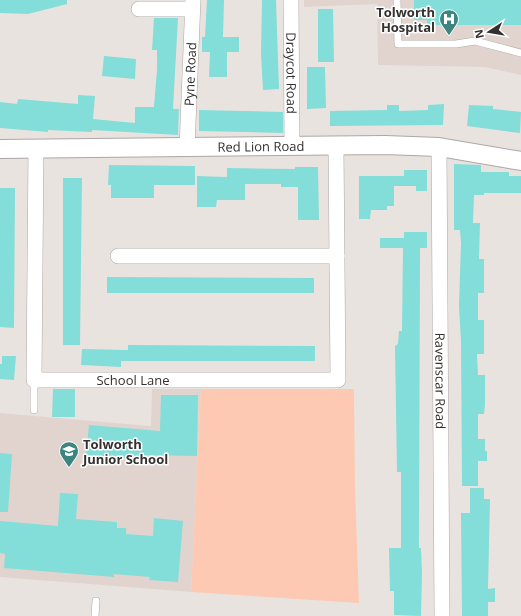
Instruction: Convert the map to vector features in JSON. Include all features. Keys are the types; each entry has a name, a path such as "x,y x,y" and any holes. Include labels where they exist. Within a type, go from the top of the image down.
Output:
{"street":[{"name":"Draycot Road","path":"291,0 292,146"},
{"path":"139,9 192,5"},
{"name":"Pyne Road","path":"187,148 192,5"},
{"name":"Red Lion Road","path":"0,149 385,145 439,147 521,161"},
{"name":"School Lane","path":"34,380 338,380 336,146"},
{"name":"Ravenscar Road","path":"439,147 442,616"},
{"path":"34,380 36,148"},
{"path":"118,256 337,256"}],"lane":[{"path":"397,0 398,44 456,44 475,41 521,53"},
{"path":"34,380 34,410"},
{"path":"95,616 96,601"}],"shaded area":[{"name":"Tolworth Hospital","path":"304,0 521,0 521,75 485,67 378,65 377,4 304,7"},
{"path":"152,389 201,389 191,592 0,577 0,413 151,426"},
{"path":"201,389 354,389 355,487 359,603 191,592"}],"building":[{"path":"0,0 67,0 67,4 28,14 0,13"},
{"path":"207,0 224,0 223,37 239,37 239,52 227,52 227,77 209,77 210,52 202,52 202,37 205,37"},
{"path":"262,0 276,0 279,89 263,90 261,54"},
{"path":"414,0 521,0 521,25 427,25 427,20 414,20"},
{"path":"318,9 333,9 334,62 318,62"},
{"path":"154,18 178,18 173,109 179,109 178,135 92,130 92,132 48,130 48,132 0,128 0,102 17,104 18,99 78,104 78,95 95,96 93,119 135,123 135,107 154,107 157,50 152,50"},
{"path":"104,56 136,59 135,79 102,76"},
{"path":"307,67 325,67 326,108 307,109"},
{"path":"444,104 443,125 330,126 330,111 387,110 387,105 399,105 399,111 428,110 428,105"},
{"path":"469,105 493,106 493,109 521,112 520,133 467,126"},
{"path":"199,110 283,112 283,133 199,131"},
{"path":"454,164 481,165 481,172 509,172 509,176 521,176 521,193 484,193 484,195 474,195 473,223 480,223 479,259 484,259 484,293 478,293 478,320 484,320 484,354 477,354 478,375 485,375 485,404 484,414 478,414 478,439 485,439 485,451 487,451 487,461 478,461 478,486 462,486 461,341 459,306 461,243 460,230 454,230"},
{"path":"109,165 195,166 195,185 154,185 154,198 111,198 111,185 108,185"},
{"path":"295,167 318,167 319,220 298,220 298,187 281,187 281,184 245,184 245,200 217,200 216,207 197,207 197,176 227,177 227,168 295,169"},
{"path":"404,170 427,170 427,191 416,191 416,186 394,186 394,206 387,206 387,210 371,210 370,219 359,219 359,176 404,176"},
{"path":"63,178 82,178 80,345 63,345"},
{"path":"0,188 15,188 14,328 0,327"},
{"path":"404,232 427,232 427,248 420,248 419,548 421,548 422,573 421,616 394,615 394,591 390,591 389,548 401,548 401,472 397,472 395,346 398,344 399,331 402,331 403,248 380,248 380,238 404,238"},
{"path":"107,277 314,278 314,293 107,293"},
{"path":"128,345 315,346 315,361 121,361 121,367 81,365 82,349 128,350"},
{"path":"2,356 16,356 14,380 0,379 0,364 2,364"},
{"path":"53,389 75,389 75,417 52,417"},
{"path":"161,395 198,395 197,456 144,455 144,459 86,455 89,425 160,431"},
{"path":"0,453 12,454 8,512 0,512"},
{"path":"470,488 484,488 484,499 490,499 488,589 495,588 495,602 488,602 488,616 462,616 461,513 470,513"},
{"path":"60,493 78,494 76,519 117,522 117,528 126,528 126,534 153,536 154,518 183,521 178,582 149,580 150,577 114,574 114,577 4,568 5,554 0,553 0,521 58,526"}],"place":[{"name":"Tolworth Hospital","path":"449,36"},
{"name":"Tolworth Junior School","path":"69,468"}]}
